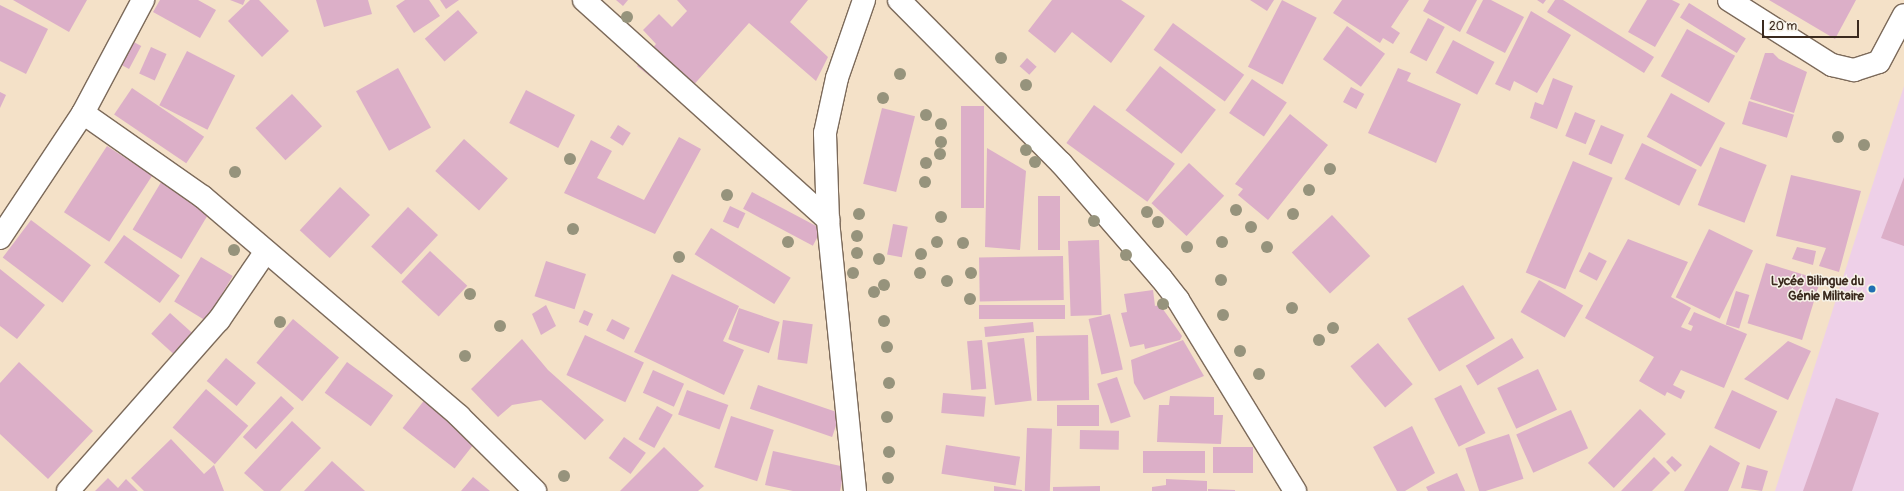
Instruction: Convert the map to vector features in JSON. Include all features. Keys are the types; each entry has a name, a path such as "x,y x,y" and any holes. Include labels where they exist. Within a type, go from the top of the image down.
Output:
{"street":[{"path":"0,238 83,112 143,0"},
{"path":"584,0 828,220"},
{"path":"855,491 828,220 825,134 837,78 864,0"},
{"path":"899,0 1061,163 1174,294 1295,491"},
{"path":"1729,0 1832,65 1854,70 1879,62 1904,15"},
{"path":"83,112 202,197 459,416 535,491"},
{"path":"68,491 219,320 241,283 266,251"}],"shaded area":[{"name":"Lycée Bilingue du Génie Militaire","path":"1904,86 1904,491 1775,491"}],"building":[{"path":"13,0 87,0 69,32"},
{"path":"160,0 198,0 216,10 200,38 153,12"},
{"path":"230,0 245,0 243,5"},
{"path":"250,0 259,0 289,31 262,57 228,21"},
{"path":"316,0 368,0 372,14 324,27"},
{"path":"405,0 429,0 440,16 414,33 396,6"},
{"path":"440,0 459,0 446,9"},
{"path":"616,0 628,0 623,6"},
{"path":"677,0 808,0 790,22 828,57 816,81 749,23 690,89 657,82 637,66 656,44 643,30 659,14 672,27 687,11"},
{"path":"1052,0 1121,0 1145,16 1111,63 1072,32 1055,53 1028,31"},
{"path":"1250,0 1274,0 1267,11"},
{"path":"1282,0 1317,18 1283,85 1248,67"},
{"path":"1342,0 1409,0 1391,27 1400,33 1393,44 1383,38 1380,43 1333,13"},
{"path":"1429,0 1477,0 1460,32 1423,11"},
{"path":"1483,0 1491,0 1524,17 1505,53 1466,33"},
{"path":"1537,0 1546,0 1543,4"},
{"path":"1555,0 1563,0 1654,57 1644,73 1547,12"},
{"path":"1647,0 1672,0 1680,4 1655,47 1628,32"},
{"path":"1769,0 1856,0 1835,39"},
{"path":"1689,3 1746,39 1737,53 1680,17"},
{"path":"0,5 48,29 26,74 0,61"},
{"path":"458,10 478,33 444,62 425,39"},
{"path":"1531,11 1571,35 1537,93 1514,81 1510,91 1495,84"},
{"path":"1428,18 1445,27 1426,61 1410,52"},
{"path":"1173,23 1244,75 1225,101 1154,50"},
{"path":"1347,26 1385,54 1361,87 1323,59"},
{"path":"1687,29 1735,56 1709,103 1661,76"},
{"path":"128,39 141,46 129,69 116,62"},
{"path":"1453,40 1494,62 1477,95 1436,73"},
{"path":"151,47 167,54 155,80 139,73"},
{"path":"187,51 235,76 207,130 159,105"},
{"path":"1765,53 1773,53 1779,59 1807,72 1794,113 1750,99"},
{"path":"1027,58 1037,67 1029,75 1020,66"},
{"path":"1160,66 1216,110 1181,154 1126,110"},
{"path":"398,68 431,127 389,151 356,91"},
{"path":"1398,68 1411,73 1407,81 1461,104 1436,163 1368,133"},
{"path":"1553,78 1573,86 1557,129 1530,118 1535,102 1543,105"},
{"path":"1252,79 1287,102 1264,136 1229,113"},
{"path":"1351,87 1364,94 1356,109 1343,102"},
{"path":"132,88 204,137 186,163 114,115"},
{"path":"526,90 575,115 558,148 509,123"},
{"path":"0,92 6,95 0,108"},
{"path":"1671,93 1725,123 1701,167 1647,137"},
{"path":"292,94 322,126 285,160 255,128"},
{"path":"1749,101 1794,115 1787,138 1742,124"},
{"path":"1094,105 1175,164 1147,202 1066,143"},
{"path":"961,106 984,106 984,208 961,208"},
{"path":"882,108 915,116 896,192 863,184"},
{"path":"1575,112 1595,120 1586,144 1565,136"},
{"path":"1290,114 1328,145 1268,220 1238,195 1243,189 1235,184"},
{"path":"618,125 631,133 623,146 610,138"},
{"path":"1601,125 1624,135 1612,164 1588,154"},
{"path":"679,137 701,149 655,234 564,193 591,140 612,151 597,178 644,200"},
{"path":"464,139 508,178 479,210 435,171"},
{"path":"1642,143 1697,170 1679,206 1624,179"},
{"path":"107,146 152,175 109,242 64,212"},
{"path":"1720,147 1767,165 1744,223 1698,205"},
{"path":"987,148 1026,171 1020,250 985,247"},
{"path":"1573,161 1613,178 1565,289 1526,272"},
{"path":"1189,163 1224,196 1187,236 1151,203"},
{"path":"1791,175 1861,191 1839,272 1819,266 1826,248 1776,236"},
{"path":"1904,177 1904,246 1881,238"},
{"path":"163,179 212,208 181,259 133,230"},
{"path":"340,187 370,215 330,258 300,230"},
{"path":"752,192 822,229 813,246 743,209"},
{"path":"1038,196 1060,196 1060,250 1038,250"},
{"path":"730,206 745,213 738,229 723,221"},
{"path":"408,207 438,235 401,274 371,246"},
{"path":"1332,215 1370,256 1330,293 1292,253"},
{"path":"31,220 91,265 63,303 3,258"},
{"path":"893,224 908,227 902,257 887,254"},
{"path":"711,228 791,278 774,304 695,254"},
{"path":"1709,229 1753,250 1720,319 1676,297"},
{"path":"124,235 180,276 160,303 104,263"},
{"path":"1628,239 1688,262 1671,297 1691,308 1681,327 1691,331 1693,326 1688,324 1694,312 1747,334 1724,388 1681,370 1673,385 1685,391 1681,399 1667,392 1665,396 1639,381 1654,357 1585,318"},
{"path":"1099,240 1102,315 1071,316 1068,241"},
{"path":"1797,247 1816,251 1813,265 1792,259"},
{"path":"430,251 467,286 439,316 401,282"},
{"path":"1589,252 1607,261 1597,281 1579,272"},
{"path":"1063,256 1064,300 980,301 979,257"},
{"path":"201,257 233,276 206,321 174,302"},
{"path":"546,261 586,274 575,309 535,296"},
{"path":"1766,263 1821,280 1802,340 1748,323"},
{"path":"0,269 45,305 17,339 0,326"},
{"path":"672,274 739,306 723,341 744,350 724,395 634,352"},
{"path":"1539,280 1583,306 1565,338 1520,312"},
{"path":"1463,285 1495,338 1439,372 1407,318"},
{"path":"1153,290 1155,306 1160,305 1182,336 1180,340 1145,349 1144,344 1130,347 1121,313 1127,312 1124,294"},
{"path":"1736,291 1749,295 1739,329 1726,324"},
{"path":"546,305 556,326 541,335 532,314"},
{"path":"979,305 1065,305 1065,319 979,319"},
{"path":"739,308 780,322 769,353 728,339"},
{"path":"584,310 593,314 588,326 579,322"},
{"path":"170,313 197,337 178,358 151,334"},
{"path":"1110,314 1123,370 1101,374 1089,319"},
{"path":"293,319 339,358 302,401 256,363"},
{"path":"612,319 630,328 624,340 606,331"},
{"path":"783,320 813,324 807,364 777,360"},
{"path":"1033,322 1034,332 985,337 984,327"},
{"path":"585,335 644,362 625,402 566,375"},
{"path":"1088,335 1089,400 1037,401 1036,336"},
{"path":"1024,338 1032,401 995,405 987,343"},
{"path":"1512,338 1524,358 1478,386 1466,366"},
{"path":"522,339 548,370 604,420 585,440 541,400 512,405 498,417 471,389"},
{"path":"982,340 986,389 971,390 967,341"},
{"path":"1183,340 1204,376 1144,400 1134,383 1131,360"},
{"path":"1788,341 1811,351 1788,400 1744,379"},
{"path":"1378,343 1413,384 1385,408 1350,366"},
{"path":"226,358 256,383 237,406 207,381"},
{"path":"19,362 93,431 48,479 0,434 0,383"},
{"path":"347,362 393,396 371,426 325,393"},
{"path":"1538,369 1557,410 1516,429 1497,388"},
{"path":"653,370 684,384 674,407 643,393"},
{"path":"1117,377 1131,417 1111,424 1097,384"},
{"path":"758,385 840,413 832,437 750,409"},
{"path":"1461,385 1486,433 1459,447 1434,399"},
{"path":"206,389 248,426 215,464 173,427"},
{"path":"687,390 728,405 719,429 678,414"},
{"path":"1732,390 1777,411 1760,449 1714,428"},
{"path":"943,393 986,397 984,417 941,413"},
{"path":"281,396 294,408 256,449 243,437"},
{"path":"1170,396 1214,397 1214,415 1223,415 1221,444 1157,442 1159,405 1169,405"},
{"path":"426,398 478,439 455,469 403,428"},
{"path":"1836,398 1879,413 1852,491 1803,491"},
{"path":"1057,405 1099,405 1099,426 1057,426"},
{"path":"657,406 673,415 654,448 639,439"},
{"path":"1640,409 1666,434 1614,488 1588,463"},
{"path":"1571,410 1588,448 1533,473 1516,434"},
{"path":"731,416 774,430 757,481 714,467"},
{"path":"292,421 321,448 280,491 264,491 244,473"},
{"path":"1412,426 1435,473 1405,491 1397,491 1373,447"},
{"path":"1027,428 1052,429 1050,491 1025,491"},
{"path":"1080,430 1119,431 1119,450 1080,449"},
{"path":"1509,434 1524,479 1486,491 1479,491 1465,448"},
{"path":"624,437 646,453 631,474 609,458"},
{"path":"171,439 204,474 214,465 224,491 144,491 131,478"},
{"path":"946,445 1020,457 1016,485 941,474"},
{"path":"1710,445 1740,463 1728,491 1684,491"},
{"path":"664,447 704,486 698,491 620,491"},
{"path":"1213,447 1253,447 1253,473 1213,473"},
{"path":"773,451 845,467 840,491 793,491 765,485"},
{"path":"1143,451 1205,451 1205,473 1143,473"},
{"path":"1672,456 1682,465 1675,472 1666,462"},
{"path":"1654,457 1670,473 1652,491 1621,491"},
{"path":"332,461 365,491 304,491"},
{"path":"1747,465 1768,471 1762,491 1741,488"},
{"path":"1457,473 1465,491 1428,491 1426,487"},
{"path":"473,477 490,491 461,491"},
{"path":"108,478 118,488 126,479 138,491 95,491"},
{"path":"1166,479 1207,481 1207,491 1152,491 1152,487 1166,485"},
{"path":"994,486 1022,490 1022,491 994,491"},
{"path":"1100,486 1100,491 1053,491 1053,487"},
{"path":"1208,489 1235,490 1235,491 1208,491"}],"place":[{"name":"Lycée Bilingue du Génie Militaire","path":"1872,289"}]}
